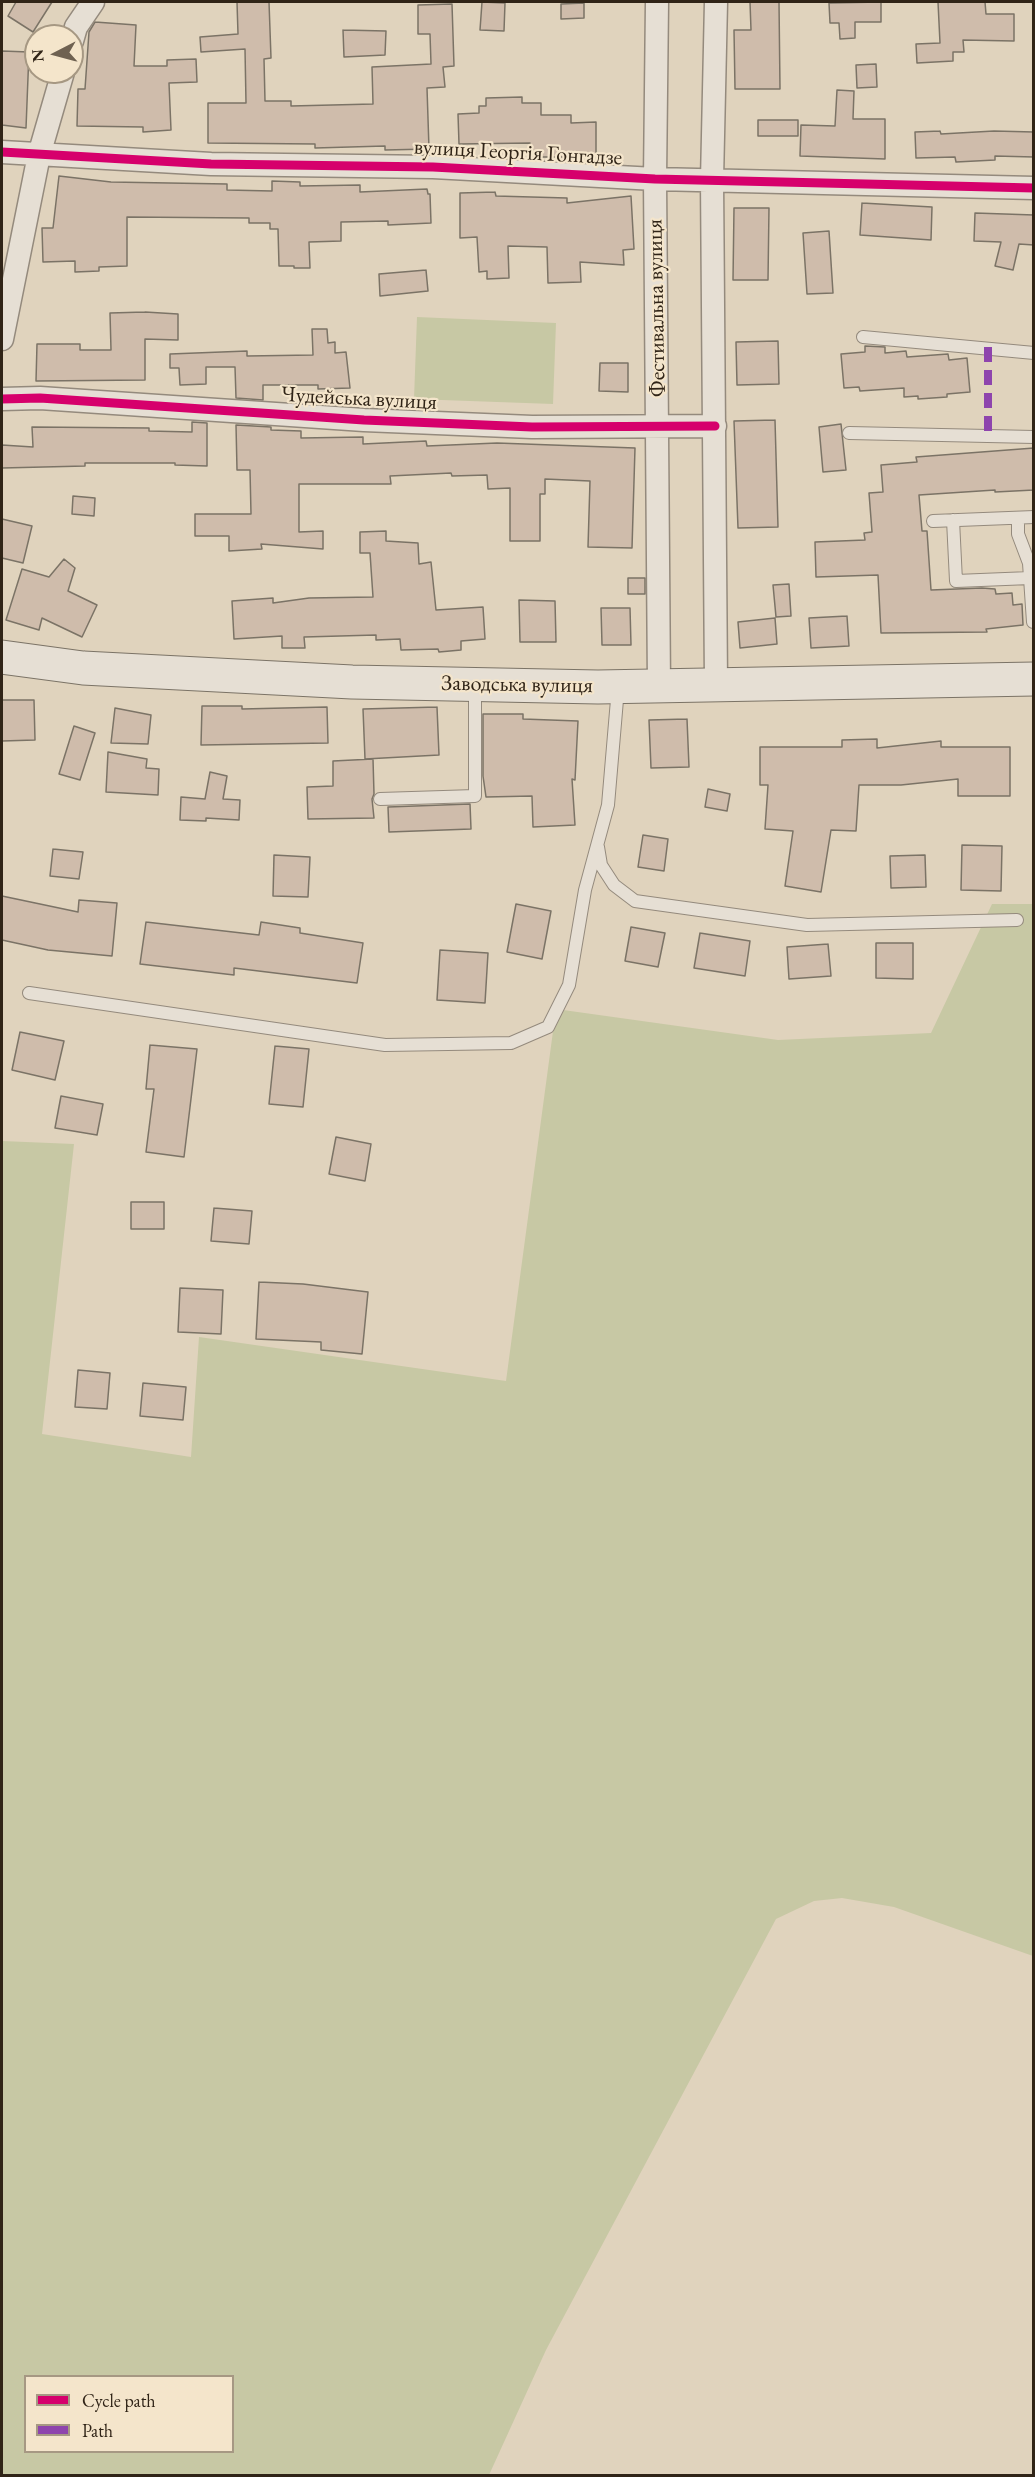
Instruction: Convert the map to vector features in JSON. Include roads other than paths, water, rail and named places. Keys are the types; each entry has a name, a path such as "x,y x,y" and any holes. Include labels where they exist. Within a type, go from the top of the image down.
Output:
{"main road":[{"name":"Заводська вулиця","path":"2,657 82,668 352,682 659,687 1034,679"}],"street":[{"path":"78,24 93,2"},
{"name":"Фестивальна вулиця","path":"657,2 655,179 659,687"},
{"path":"716,2 712,180 716,684"},
{"path":"2,339 39,155 60,84"},
{"name":"вулиця Георгія Гонгадзе","path":"2,152 211,164 433,167 517,174 655,179 1034,188"},
{"name":"Чудейська вулиця","path":"2,399 40,398 364,420 532,427 715,426"}],"lane":[{"path":"862,337 1034,353"},
{"path":"849,433 1034,436"},
{"path":"1018,518 1018,534 1029,563 1033,621"},
{"path":"933,521 1034,518"},
{"path":"953,520 956,581 1030,578"},
{"path":"380,799 475,796 475,684"},
{"path":"29,993 385,1044 511,1044 548,1027 569,985 585,890 608,805 618,687"},
{"path":"599,835 598,850 601,865 614,885 635,901 807,926 1017,920"}]}
